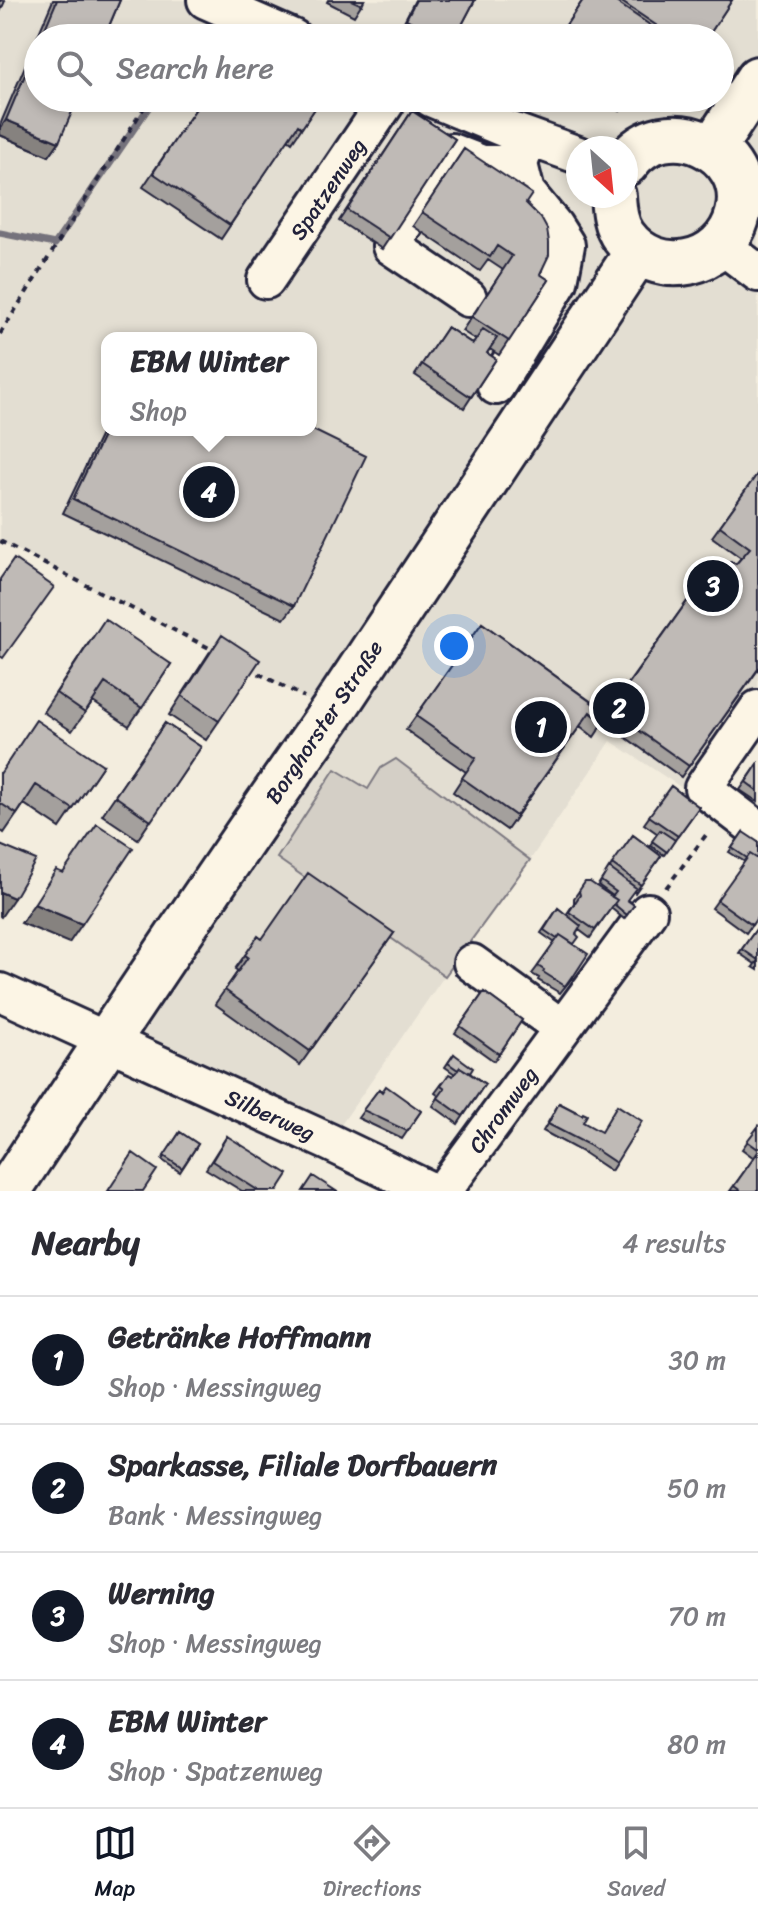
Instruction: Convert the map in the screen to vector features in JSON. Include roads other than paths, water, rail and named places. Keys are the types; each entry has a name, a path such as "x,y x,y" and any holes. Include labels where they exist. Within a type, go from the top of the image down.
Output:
{"main road":[{"path":"713,148 758,79"},
{"path":"614,208 623,236 638,251 654,260 671,264 690,263 707,256 733,230 739,211 739,192 734,174 713,148 689,138 668,137 648,143 638,150"},
{"name":"Borghorster Straße","path":"8,1191 332,712 638,251"}],"street":[{"path":"206,0 261,24"},
{"name":"Spatzenweg","path":"266,280 380,112"},
{"path":"456,112 524,151"},
{"path":"496,386 559,282 566,245 526,192 524,151"},
{"path":"468,298 391,246 451,152 482,164 524,151 566,154"},
{"path":"721,245 758,273"},
{"path":"758,709 703,788 758,830"},
{"name":"Chromweg","path":"443,1191 648,912"},
{"path":"472,963 562,1028"},
{"name":"Silberweg","path":"0,992 431,1191"}],"waterway":[{"path":"0,233 55,244 145,112"}],"place":[{"name":"EBM Winter","path":"209,492"},
{"name":"Werning","path":"713,586"},
{"name":"Sparkasse, Filiale Dorfbauern","path":"619,708"},
{"name":"Getränke Hoffmann","path":"541,727"}]}
